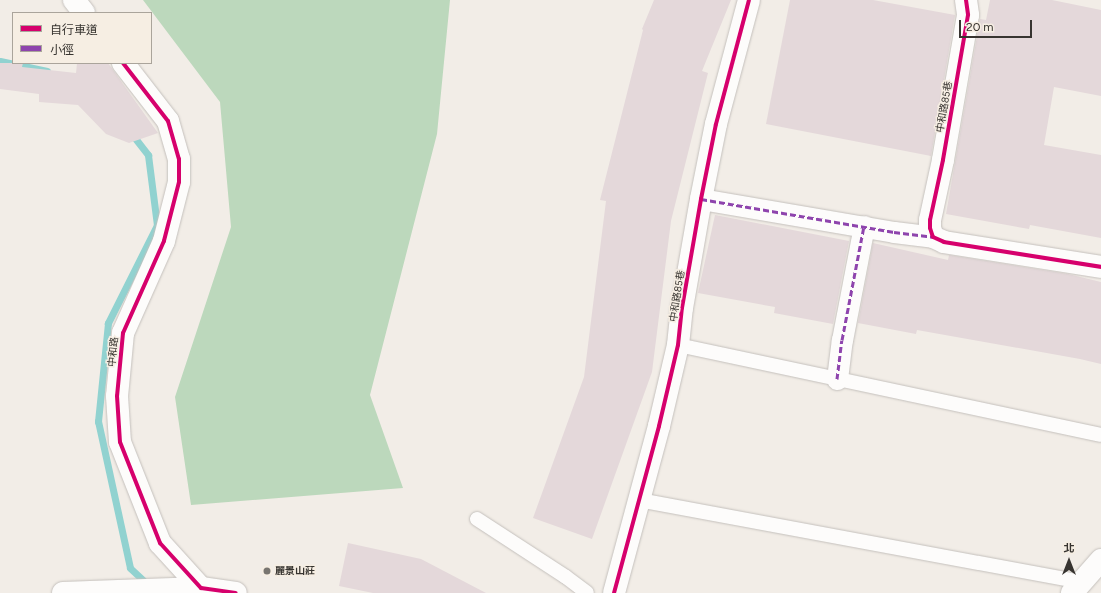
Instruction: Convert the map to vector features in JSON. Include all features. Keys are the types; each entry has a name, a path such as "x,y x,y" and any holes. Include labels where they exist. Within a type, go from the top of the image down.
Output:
{"street":[{"path":"74,0 83,12"},
{"name":"中和路85巷","path":"614,593 678,345 682,308 716,124 749,0"},
{"name":"中和路85巷","path":"933,237 930,228 930,220 943,160 968,15 966,0"},
{"name":"中和路","path":"124,64 168,121 179,159 179,182 164,241 123,333 117,396 120,442 160,543 201,588"},
{"path":"701,200 933,237 944,242 1101,267"},
{"path":"837,379 842,340 864,226"},
{"path":"1077,587 1101,560"},
{"path":"63,593 201,588 236,593"}],"lane":[{"path":"678,345 1101,435"},
{"path":"639,500 1077,587"},
{"path":"477,519 566,577 587,593"}],"green space":[{"path":"143,0 450,0 437,134 370,395 403,488 191,505 175,397 231,227 220,102"}],"building":[{"path":"654,0 731,0 702,71 708,73 671,221 652,372 592,539 533,518 584,377 606,201 600,200 643,30 642,29"},
{"path":"790,0 873,0 955,15 931,156 766,124"},
{"path":"990,0 1052,0 1101,10 1101,96 1054,87 1044,145 1101,155 1101,238 1030,225 1029,229 946,214 980,19 986,20"},
{"path":"0,63 23,64 22,67 76,73 77,64 109,64 158,133 129,143 106,134 78,105 39,102 39,94 0,89"},
{"path":"715,215 849,241 833,324 774,313 775,307 698,293"},
{"path":"873,243 948,260 949,255 1068,274 1101,282 1101,364 917,330 916,334 858,323"},
{"path":"348,543 421,559 486,593 373,593 339,586"}],"waterway":[{"path":"0,61 12,64"},
{"path":"14,64 47,71"},
{"path":"131,133 148,155 157,225 108,323 98,421 130,568 148,585"}],"marked path":[{"path":"701,199 894,232 933,237"},
{"path":"837,379 842,340 864,226"}],"cycle path":[{"path":"614,593 659,426 678,345 682,308 716,124 749,0"},
{"path":"966,0 968,15 943,160 930,220 930,228 933,237 944,242 1101,267"},
{"path":"124,64 168,121 179,159 179,182 164,241 123,333 117,396 120,442 160,543 201,588 236,593"}],"place":[{"name":"麗景山莊","path":"267,571"}]}
